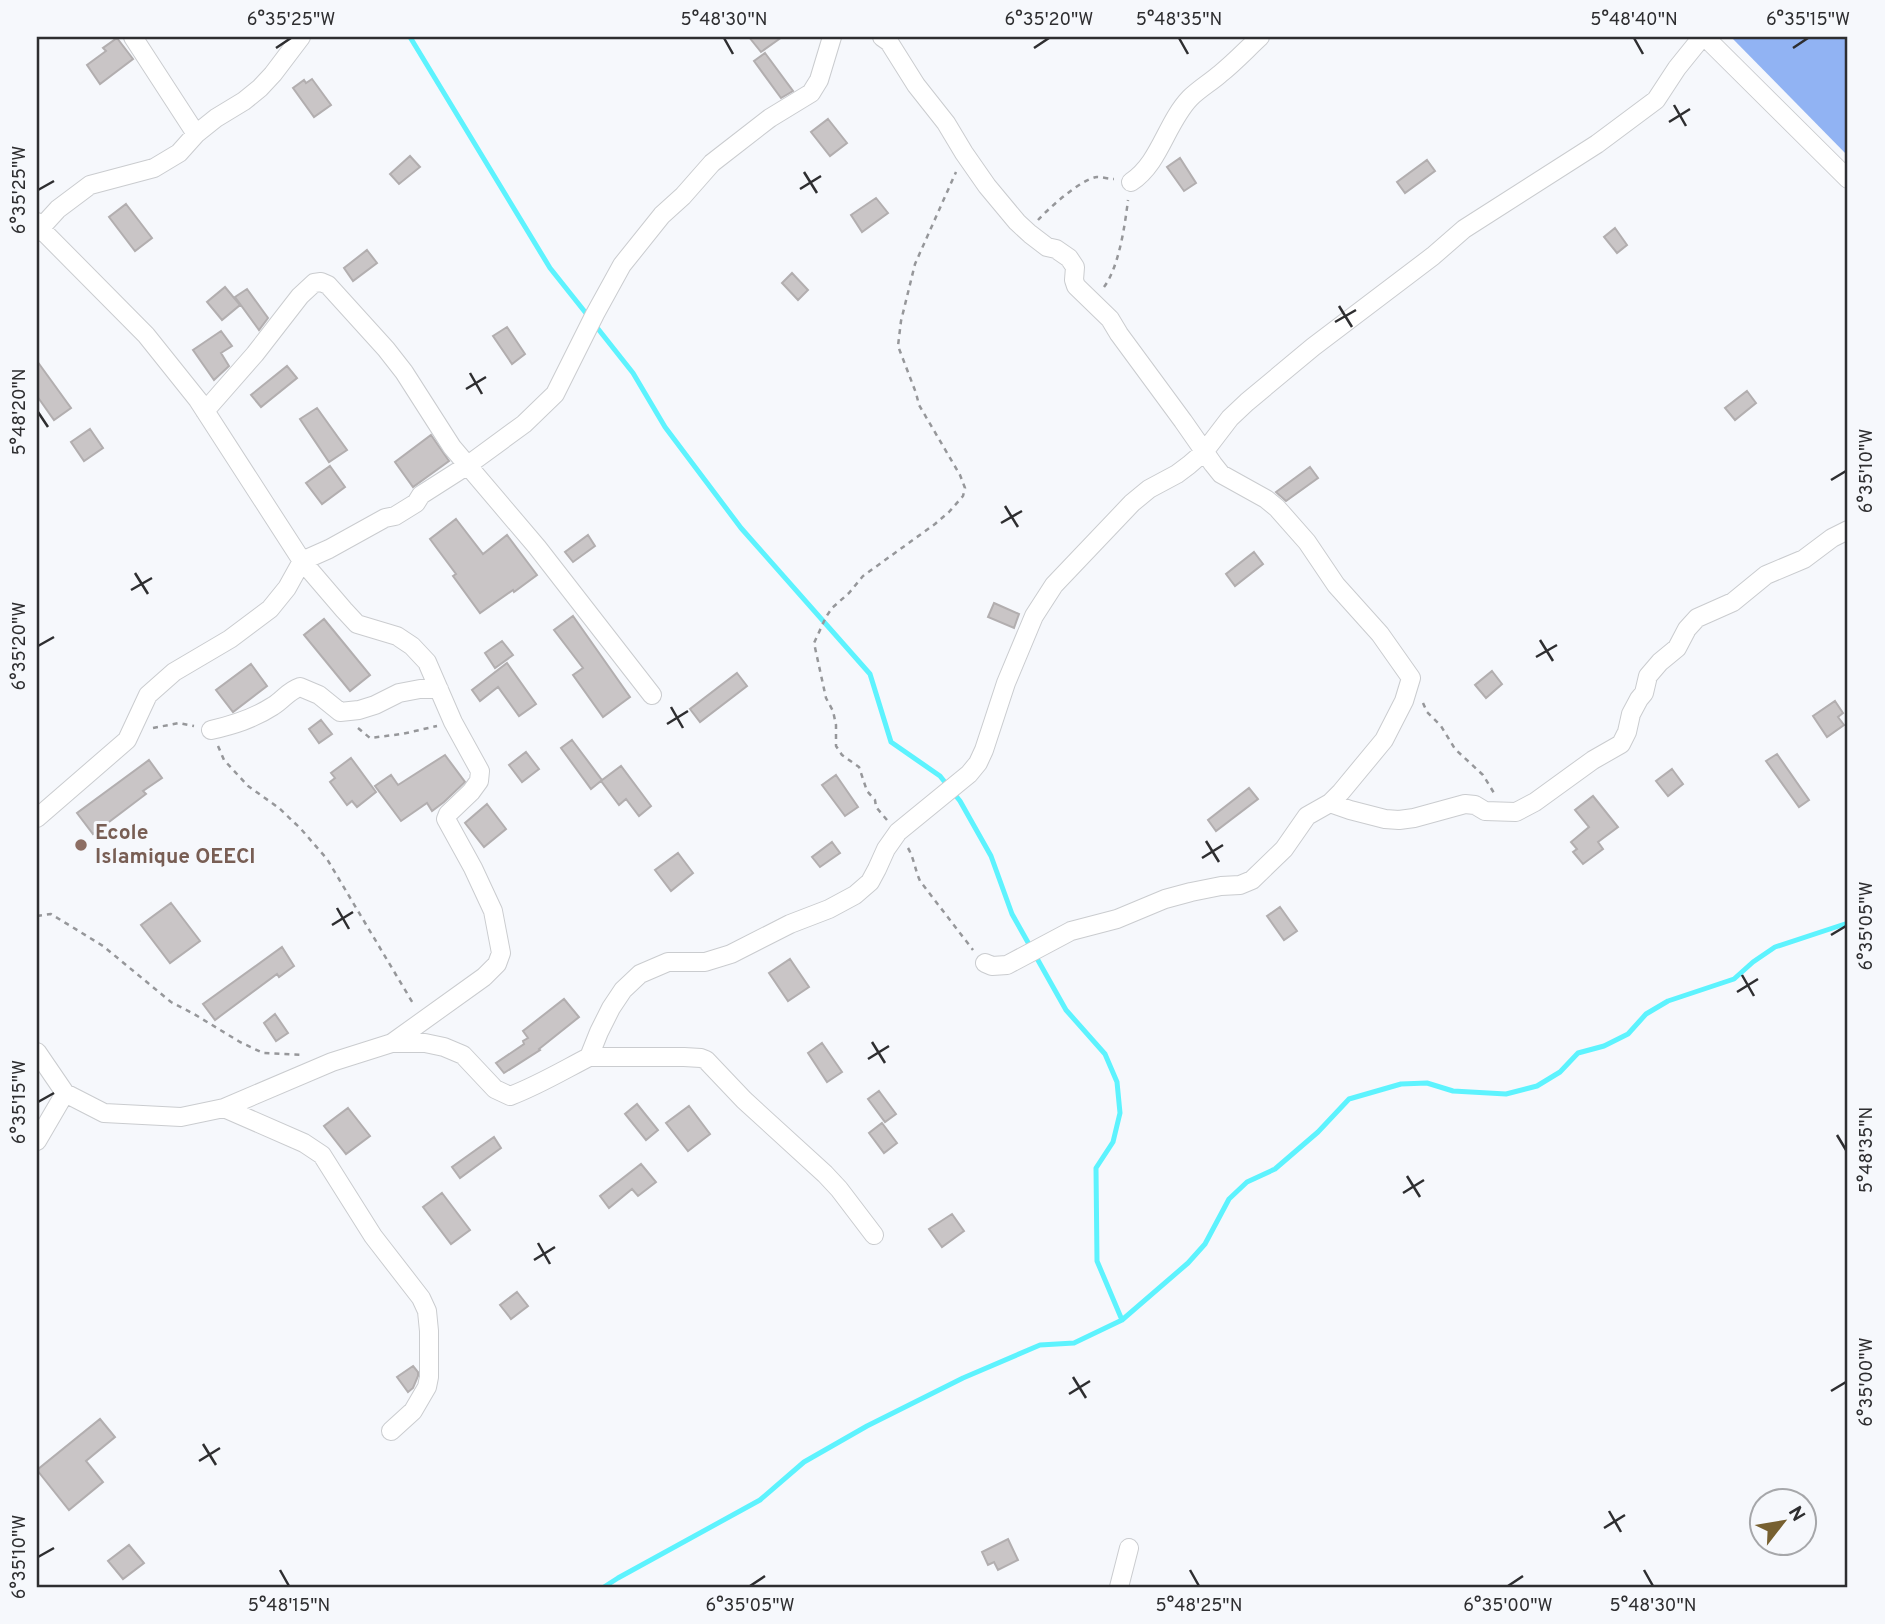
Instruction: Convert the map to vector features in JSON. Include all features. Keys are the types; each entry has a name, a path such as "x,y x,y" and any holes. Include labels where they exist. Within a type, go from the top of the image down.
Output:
{"street":[{"path":"133,37 196,134"},
{"path":"37,1052 65,1093 104,1113 181,1117 224,1108 332,1062 392,1042 484,977 497,964 500,953 493,911 446,819 479,781 480,771 453,722 427,662 412,646 397,636 357,624 302,561 198,400 146,335 38,228 90,185 154,168 179,153 196,134 260,88 301,37"},
{"path":"37,818 127,740 148,695 174,673 230,639 270,609 287,588 302,561 330,549 385,518 396,516 416,503 421,495 524,424 555,394 622,265 662,215 712,163 769,118 811,93 819,80 832,37"},
{"path":"882,37 946,123 987,186 1017,222 1047,247 1069,258 1075,267 1076,286 1110,319 1221,474 1277,508 1307,542 1336,585 1381,634 1411,678 1404,701 1384,740 1341,792 1330,803 1307,816 1284,849 1252,880 1240,886 1221,886 1166,899 1117,919 1071,931 1007,965 992,966 985,963"},
{"path":"1131,182 1139,177 1148,165 1177,115 1191,97 1222,73 1260,37"},
{"path":"589,1057 611,1008 624,989 640,974 668,962 705,962 731,954 790,924 829,909 855,895 870,882 886,849 898,832 969,774 978,762 1034,616 1054,585 1132,503 1149,489 1177,474 1204,452 1230,418 1313,347 1464,229 1597,144 1656,100 1677,68 1703,37 1848,180"},
{"path":"205,411 255,354 300,296 314,283 328,285 386,349 452,447 537,547 652,695"},
{"path":"1330,803 1385,819 1399,820 1465,804 1475,805 1485,811 1516,811 1535,802 1593,760 1621,744 1635,704 1644,694 1648,676 1676,648 1697,618 1733,601 1766,575 1804,559 1832,538 1848,530"},
{"path":"211,730 250,719 300,687 320,695 340,712 375,705 398,693 439,689"},
{"path":"392,1042 425,1043 463,1055 495,1089 510,1096 535,1087 561,1070 589,1057 684,1057 706,1060 744,1100 825,1174 874,1235"},
{"path":"37,1141 65,1093"},
{"path":"224,1108 304,1143 322,1156 373,1236 421,1298 427,1311 429,1331 427,1387 413,1411 391,1431"},
{"path":"1119,1587 1129,1548"}],"path":[{"path":"964,153 915,264 901,321 898,346 919,405 960,475 965,488 963,496 935,524 863,576 832,608 814,643 826,698 833,710 836,724 836,746 842,755 859,767 876,807 898,832 912,855 920,881 947,919 985,963"},
{"path":"1017,222 1030,226 1034,224 1085,181 1097,177 1131,182 1121,241 1111,274 1106,285 1091,299"},
{"path":"1411,678 1427,712 1441,726 1455,749 1482,775 1500,802 1516,811"},
{"path":"340,712 370,738 402,734 453,722"},
{"path":"127,740 153,728 179,723 211,730 224,760 248,786 286,815 327,859 423,1019"},
{"path":"37,916 51,914 103,946 171,1002 240,1042 263,1053 301,1055 332,1062"}],"shaded area":[{"path":"1731,37 1848,37 1848,156"}],"building":[{"path":"749,37 782,37 761,52"},
{"path":"117,38 133,59 100,84 87,65 106,51 103,48"},
{"path":"765,53 793,91 781,98 754,61"},
{"path":"312,79 331,105 314,117 293,88 304,80 306,83"},
{"path":"828,119 847,143 830,156 811,132"},
{"path":"410,156 420,167 399,184 390,174"},
{"path":"1180,158 1196,183 1184,191 1167,167"},
{"path":"1427,160 1435,171 1405,193 1397,182"},
{"path":"876,198 888,213 862,232 851,215"},
{"path":"126,204 152,238 135,251 109,217"},
{"path":"1615,228 1627,245 1617,253 1604,237"},
{"path":"367,250 377,263 353,281 344,268"},
{"path":"792,273 808,290 798,300 782,283"},
{"path":"225,287 240,305 222,320 207,302"},
{"path":"247,289 268,318 259,330 235,297"},
{"path":"507,327 525,354 512,364 493,336"},
{"path":"221,331 232,346 221,353 229,366 214,380 193,350"},
{"path":"37,361 71,408 54,420 37,396"},
{"path":"287,366 297,378 261,407 251,395"},
{"path":"1747,391 1756,403 1735,420 1725,408"},
{"path":"317,408 347,450 329,462 300,419"},
{"path":"90,429 103,448 84,461 71,442"},
{"path":"431,435 449,461 413,487 395,462"},
{"path":"330,466 345,487 322,504 306,483"},
{"path":"1310,467 1318,478 1286,501 1276,492"},
{"path":"456,519 483,554 507,535 537,575 480,613 430,539"},
{"path":"588,535 595,546 573,562 565,552"},
{"path":"1254,552 1263,564 1235,586 1226,574"},
{"path":"994,603 1019,614 1014,628 988,617"},
{"path":"573,616 630,697 603,717 573,675 583,668 554,630"},
{"path":"324,619 370,675 350,691 304,635"},
{"path":"502,641 513,655 495,668 485,653"},
{"path":"507,663 536,704 519,716 498,687 480,701 472,690"},
{"path":"251,664 267,686 233,712 216,690"},
{"path":"1492,671 1502,684 1486,698 1475,685"},
{"path":"737,673 747,686 700,722 690,709"},
{"path":"1835,701 1843,713 1838,717 1844,725 1827,737 1813,716"},
{"path":"321,720 332,734 319,743 309,729"},
{"path":"572,740 602,780 621,766 651,806 639,816 626,799 619,805 601,781 591,789 561,748"},
{"path":"526,752 539,769 522,782 509,765"},
{"path":"1777,754 1809,800 1799,807 1766,761"},
{"path":"445,755 465,782 432,811 427,803 401,821 375,786 391,775 398,785"},
{"path":"351,758 376,792 357,807 352,801 347,805 330,782 335,778 331,773"},
{"path":"149,760 162,778 143,791 146,794 93,834 77,813"},
{"path":"1672,769 1683,784 1668,796 1656,781"},
{"path":"836,775 858,807 845,816 822,785"},
{"path":"1249,788 1258,799 1216,831 1208,820"},
{"path":"1593,796 1618,827 1598,842 1603,849 1583,864 1573,852 1577,849 1571,842 1589,827 1575,810"},
{"path":"487,804 506,829 484,847 465,823"},
{"path":"832,842 840,853 820,867 812,857"},
{"path":"678,853 693,873 671,891 655,870"},
{"path":"171,903 200,941 170,963 141,925"},
{"path":"1280,907 1297,931 1284,940 1267,916"},
{"path":"282,947 294,966 279,977 277,974 215,1020 203,1004"},
{"path":"790,959 809,987 788,1001 769,973"},
{"path":"564,999 579,1017 540,1050 504,1073 496,1063 524,1044 523,1041 528,1038 523,1031"},
{"path":"275,1014 288,1033 276,1041 264,1023"},
{"path":"822,1043 842,1072 827,1082 808,1053"},
{"path":"879,1091 896,1114 885,1122 868,1099"},
{"path":"637,1104 658,1130 646,1140 625,1114"},
{"path":"689,1106 710,1134 688,1151 666,1123"},
{"path":"348,1108 370,1136 346,1154 324,1126"},
{"path":"882,1123 897,1143 884,1153 869,1133"},
{"path":"494,1137 501,1148 460,1178 452,1167"},
{"path":"641,1164 656,1182 638,1196 632,1189 609,1208 600,1196"},
{"path":"442,1193 470,1230 451,1244 423,1207"},
{"path":"952,1214 964,1231 942,1247 929,1229"},
{"path":"517,1292 528,1306 511,1319 500,1305"},
{"path":"413,1366 418,1376 413,1388 408,1392 397,1377"},
{"path":"100,1419 115,1437 86,1461 103,1482 69,1510 37,1470"},
{"path":"1008,1539 1018,1560 998,1570 994,1562 988,1565 982,1552"},
{"path":"129,1545 144,1563 123,1579 108,1561"}],"waterway":[{"path":"410,37 550,268 589,317"},
{"path":"595,325 633,373 665,427 741,528 870,674 891,742 940,776 960,801 991,856 1012,914 1066,1010 1105,1054 1117,1082 1120,1113 1113,1142 1096,1168 1097,1261 1122,1320"},
{"path":"604,1587 760,1500 804,1462 867,1426 963,1378 1040,1345 1074,1343 1122,1320 1188,1263 1205,1244 1229,1199 1247,1182 1275,1169 1318,1132 1349,1099 1401,1084 1427,1083 1453,1091 1506,1094 1537,1086 1560,1072 1578,1053 1604,1046 1628,1034 1646,1014 1668,1001 1734,979 1775,947 1848,923"}],"place":[{"name":"Ecole Islamique OEECI","path":"81,845"}]}
